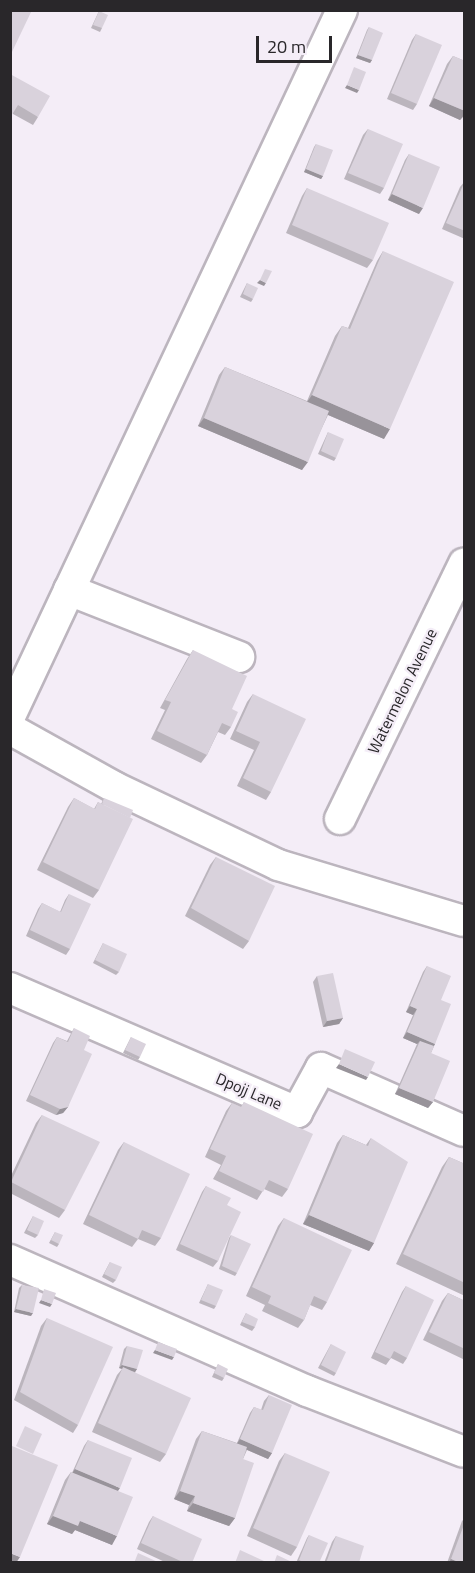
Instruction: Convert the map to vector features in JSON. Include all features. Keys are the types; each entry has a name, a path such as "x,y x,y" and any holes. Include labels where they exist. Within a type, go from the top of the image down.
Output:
{"street":[{"path":"10,716 342,10"},
{"name":"Watermelon Avenue","path":"340,819 465,564"},
{"path":"69,590 239,657"},
{"path":"10,729 114,788 278,865 465,921"},
{"name":"Dpojj Lane","path":"10,988 297,1112 321,1068 465,1131"},
{"path":"10,1260 307,1391 465,1452"}],"building":[{"path":"10,10 32,10 11,54 10,54"},
{"path":"99,11 108,15 102,28 93,25"},
{"path":"369,27 383,33 372,60 358,55"},
{"path":"416,34 442,45 417,104 391,93"},
{"path":"453,56 465,61 465,111 434,98"},
{"path":"354,67 366,72 359,90 347,85"},
{"path":"10,74 50,96 38,117 18,105 10,118"},
{"path":"368,129 403,144 384,188 348,173"},
{"path":"316,144 333,150 323,176 306,169"},
{"path":"409,154 440,167 423,208 392,194"},
{"path":"465,181 465,231 446,223"},
{"path":"307,188 389,223 373,260 292,225"},
{"path":"383,251 454,282 390,429 312,395 342,326 350,329"},
{"path":"265,269 272,271 266,283 260,280"},
{"path":"247,283 258,288 253,299 243,294"},
{"path":"225,367 329,411 308,462 204,418"},
{"path":"328,432 344,439 336,458 321,451"},
{"path":"193,650 247,676 232,709 238,712 231,727 222,723 207,755 157,731 171,702 165,700"},
{"path":"253,694 306,719 271,792 243,778 260,742 236,731"},
{"path":"74,798 95,809 98,802 133,819 99,890 43,862"},
{"path":"104,798 133,810 130,818 102,804"},
{"path":"216,857 275,886 249,941 191,908"},
{"path":"69,894 91,904 70,949 30,930 42,903 61,912"},
{"path":"103,943 127,954 119,972 95,960"},
{"path":"427,966 451,976 441,1000 451,1004 435,1044 407,1032 417,1009 410,1006"},
{"path":"333,973 343,1018 327,1021 317,976"},
{"path":"74,1028 90,1036 84,1050 92,1054 68,1107 60,1109 30,1095 57,1037 68,1042"},
{"path":"131,1037 146,1044 140,1057 125,1050"},
{"path":"420,1041 434,1046 431,1053 450,1061 433,1102 399,1088"},
{"path":"345,1049 375,1062 368,1077 339,1064"},
{"path":"244,1102 313,1134 288,1189 269,1180 263,1192 219,1171 226,1156 210,1149 232,1103 241,1107"},
{"path":"42,1115 100,1142 65,1210 11,1182"},
{"path":"343,1135 368,1146 371,1138 408,1162 374,1243 309,1215"},
{"path":"124,1142 190,1174 161,1238 142,1230 138,1239 89,1215"},
{"path":"449,1157 465,1164 465,1283 403,1254"},
{"path":"206,1186 231,1198 227,1205 241,1212 218,1261 180,1244"},
{"path":"33,1216 44,1221 38,1235 27,1230"},
{"path":"284,1218 352,1250 327,1302 314,1296 304,1320 268,1303 271,1296 252,1287"},
{"path":"55,1232 63,1235 59,1244 51,1240"},
{"path":"231,1235 251,1244 237,1273 222,1266"},
{"path":"110,1262 122,1267 116,1280 104,1274"},
{"path":"208,1284 223,1290 216,1306 201,1300"},
{"path":"22,1285 39,1288 33,1313 16,1309"},
{"path":"406,1286 434,1300 407,1358 394,1351 390,1359 375,1352"},
{"path":"44,1289 56,1293 52,1304 41,1300"},
{"path":"448,1293 465,1301 465,1349 429,1332"},
{"path":"246,1313 258,1319 255,1327 242,1322"},
{"path":"47,1318 113,1347 78,1425 20,1392"},
{"path":"158,1342 177,1349 174,1357 155,1350"},
{"path":"331,1344 346,1352 336,1373 321,1365"},
{"path":"127,1346 143,1350 137,1369 122,1365"},
{"path":"218,1364 228,1369 224,1378 214,1373"},
{"path":"123,1367 191,1398 166,1454 98,1423"},
{"path":"269,1395 292,1405 272,1453 240,1439 254,1407 263,1410"},
{"path":"25,1426 42,1434 33,1454 16,1446"},
{"path":"202,1431 247,1447 243,1459 254,1463 235,1518 193,1503 195,1496 180,1491"},
{"path":"88,1440 132,1458 120,1488 75,1469"},
{"path":"12,1446 58,1465 20,1557 10,1553 10,1448"},
{"path":"285,1453 330,1472 297,1547 253,1528"},
{"path":"71,1472 133,1497 117,1536 80,1521 78,1526 53,1516"},
{"path":"153,1516 202,1539 192,1563 185,1563 141,1543"},
{"path":"465,1522 465,1563 461,1563 451,1559"},
{"path":"309,1535 328,1543 319,1563 305,1563 299,1560"},
{"path":"336,1536 364,1546 359,1563 326,1563"},
{"path":"240,1550 264,1561 264,1563 235,1563"},
{"path":"138,1553 160,1563 134,1563"},
{"path":"277,1555 294,1563 274,1563"}]}
